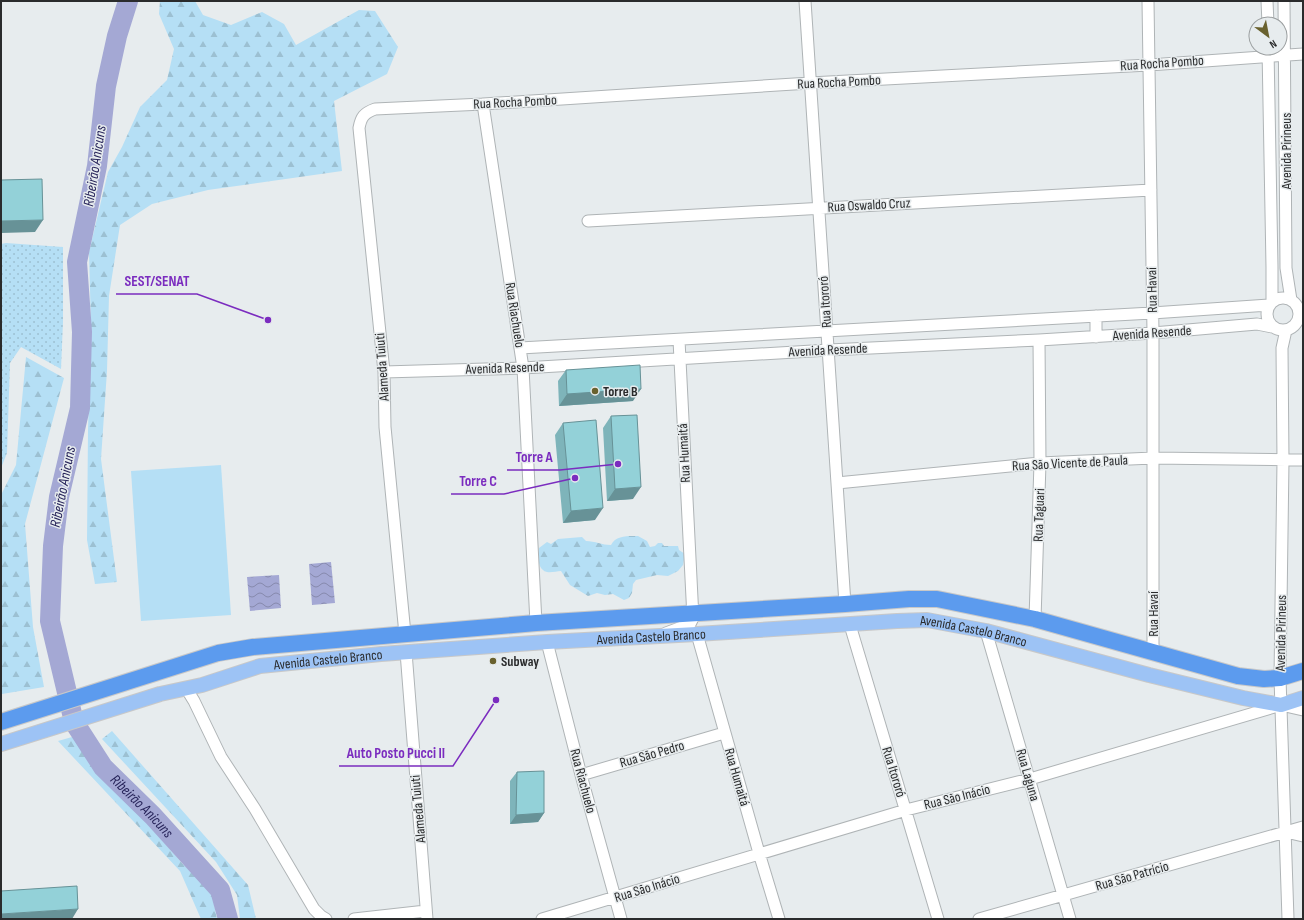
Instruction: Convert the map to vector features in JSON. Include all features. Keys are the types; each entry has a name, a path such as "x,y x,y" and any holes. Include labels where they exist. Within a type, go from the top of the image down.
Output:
{"highway":[{"name":"Avenida Castelo Branco","path":"1,722 218,653 253,647 536,623 845,604 909,598 937,599 1035,619 1238,676 1259,679 1280,678 1303,672"}],"main road":[{"name":"Avenida Castelo Branco","path":"1,744 160,694 202,685 260,666 406,652 897,621 927,620 986,631 1149,675 1243,698 1281,705 1303,698"}],"street":[{"name":"Rua Itororó","path":"805,1 845,604"},
{"name":"Rua Havaí","path":"1148,1 1153,333 1153,651"},
{"path":"1267,1 1268,16"},
{"name":"Avenida Pirineus","path":"1284,1 1284,16"},
{"name":"Rua Rocha Pombo","path":"374,109 483,104 810,83 1149,65 1248,54"},
{"name":"Rua Rocha Pombo","path":"1288,54 1303,54"},
{"name":"Avenida Pirineus","path":"1268,56 1272,267 1270,303"},
{"name":"Avenida Pirineus","path":"1285,56 1286,268 1297,303"},
{"name":"Rua Riachuelo","path":"483,104 523,368 536,623"},
{"name":"Alameda Tuiuti","path":"374,109 367,112 361,118 359,128 384,372 385,427 405,634"},
{"name":"Rua Oswaldo Cruz","path":"588,221 1151,190"},
{"path":"1285,298 1297,303 1299,311 1298,320 1286,327 1268,320 1266,312 1270,303 1278,299 1285,298"},
{"name":"Avenida Resende","path":"520,348 1152,313 1270,303"},
{"path":"1096,316 1096,336"},
{"name":"Avenida Resende","path":"384,372 523,368 680,358 1038,340 1153,333 1257,324 1286,327"},
{"name":"Avenida Pirineus","path":"1286,327 1282,348 1283,461 1280,678 1288,919"},
{"name":"Rua Humaitá","path":"679,340 692,614"},
{"name":"Rua Taguari","path":"1035,619 1040,463 1038,340"},
{"name":"Rua São Vicente de Paula","path":"837,483 1040,463 1153,458 1283,461 1303,460"},
{"path":"657,636 690,624 693,620 692,614"},
{"name":"Rua Itororó","path":"850,625 938,919"},
{"name":"Rua Laguna","path":"986,631 1070,919"},
{"name":"Rua Humaitá","path":"697,634 724,733 779,919"},
{"name":"Rua Riachuelo","path":"548,642 581,775 621,919"},
{"name":"Alameda Tuiuti","path":"406,652 426,915"},
{"path":"194,701 202,685"},
{"path":"186,688 194,701 221,757 255,809 314,909 326,919"},
{"path":"1281,705 1303,710"},
{"name":"Rua São Inácio","path":"542,919 906,810 1030,779 1281,705"},
{"name":"Rua São Pedro","path":"581,775 724,733"},
{"name":"Rua São Patrício","path":"979,919 1303,827"},
{"path":"1285,831 1303,836"},
{"path":"354,919 426,915"}],"green space":[{"path":"160,1 195,1 203,15 231,25 262,12 284,24 296,45 359,10 375,11 398,47 387,74 334,101 342,171 208,190 152,204 120,225 109,296 107,371 101,459 117,582 95,584 87,540 91,326 89,252 108,172 122,147 140,107 167,80 174,49 159,14"},
{"path":"6,243 63,247 63,322 61,369 21,347 10,363 7,453 1,468 1,244"},
{"path":"26,357 64,378 25,524 33,627 44,687 2,694 1,495 16,465"},
{"path":"221,465 231,615 141,621 131,471"},
{"path":"626,536 638,536 647,541 650,547 655,546 658,543 662,543 664,546 678,546 679,550 685,554 683,565 678,571 668,576 657,575 636,580 633,584 632,593 629,598 624,600 613,594 605,595 597,593 588,596 570,585 561,571 547,572 541,568 539,562 539,548 547,542 551,544 558,539 582,537 586,541 611,545 616,539 619,538"},
{"path":"112,731 248,885 256,919 240,919 237,895 216,862 102,739"},
{"path":"72,737 182,863 212,893 217,919 201,919 180,871 58,741"}],"water":[{"path":"331,562 335,603 312,605 309,564"},
{"path":"279,575 281,608 250,611 247,577"}],"building":[{"path":"42,179 43,220 1,221 1,180"},
{"path":"640,365 641,389 567,394 566,370"},
{"path":"637,415 641,487 615,489 611,416"},
{"path":"596,420 603,508 571,511 563,423"},
{"path":"544,771 544,813 516,815 517,772"},
{"path":"77,886 78,909 1,914 1,891"}],"waterway":[{"name":"Ribeirão Anicuns","path":"128,1 117,36 106,86 97,166 77,262 82,332 80,408 59,497 53,546 50,621 74,722 103,767 153,816 220,890 228,919"}],"place":[{"name":"SEST/SENAT","path":"268,320"},
{"name":"Torre B","path":"595,391"},
{"name":"Torre A","path":"618,464"},
{"name":"Torre C","path":"575,478"},
{"name":"Subway","path":"493,661"},
{"name":"Auto Posto Pucci II","path":"496,700"}]}
